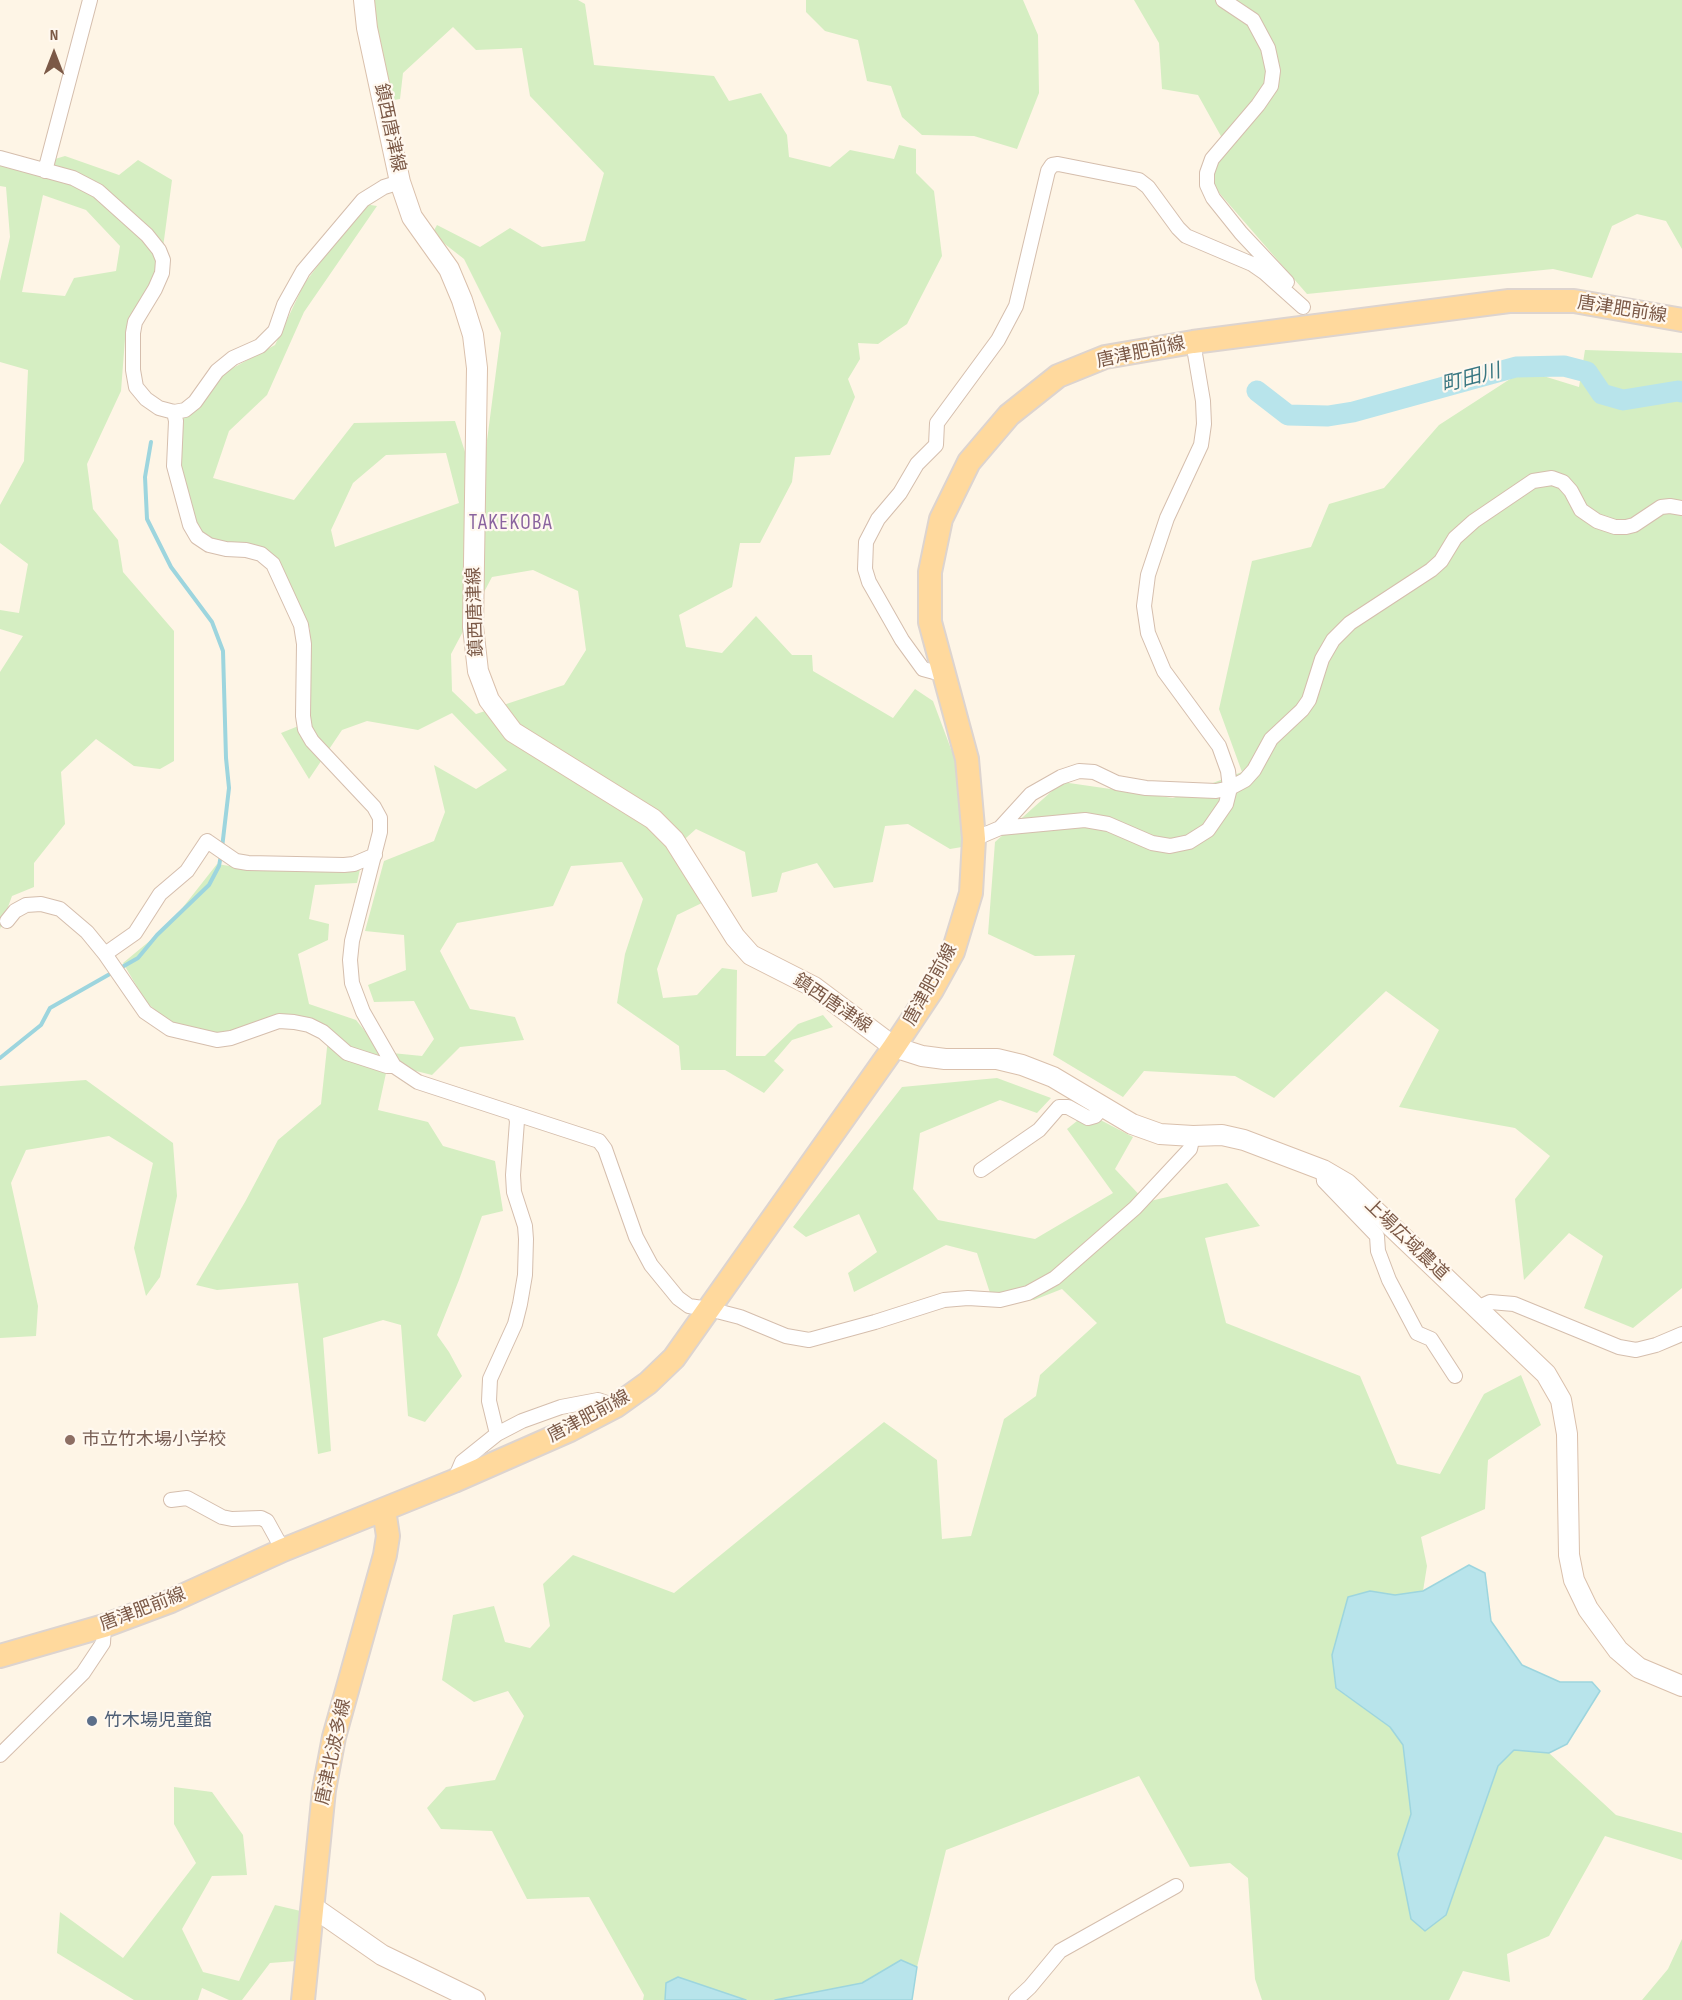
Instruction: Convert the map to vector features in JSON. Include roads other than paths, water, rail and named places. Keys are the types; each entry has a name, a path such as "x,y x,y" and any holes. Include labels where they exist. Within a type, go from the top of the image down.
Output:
{"main road":[{"name":"唐津肥前線","path":"0,1656 104,1626 171,1601 283,1550 454,1481 570,1430 616,1406 648,1383 674,1358 894,1047 932,990 953,952 971,893 974,839 967,759 930,622 930,572 941,519 969,462 1009,415 1058,376 1105,357 1193,342 1307,317 1509,301 1574,301 1682,320"},
{"name":"唐津北波多線","path":"303,2000 324,1790 334,1737 386,1555 388,1536 384,1510"}],"street":[{"path":"45,171 90,0"},
{"name":"鎮西唐津線","path":"364,0 367,28 400,182 412,217 448,269 462,300 473,334 477,368 473,627 478,671 489,700 513,732 653,819 674,840 735,937 751,955 814,987 894,1047"},
{"path":"1223,0 1253,20 1268,48 1273,71 1271,86 1258,105 1212,159 1207,173 1207,185 1213,198 1241,233 1291,286 1307,317"},
{"path":"0,158 73,178 98,191 147,235 159,250 163,260 162,273 156,289 135,322 133,370 136,387 146,399 159,408 174,412 185,410 195,402 217,372 233,358 260,346 275,331 284,305 303,271 318,253 363,200 384,187 400,182"},
{"path":"945,675 923,669 902,640 867,575 864,554 866,542 878,519 900,493 917,464 936,445 937,423 998,340 1016,306 1048,171 1052,165 1058,164 1139,180 1148,187 1186,236 1252,264 1265,273 1307,317"},
{"path":"974,839 1000,828 1085,820 1108,824 1152,843 1170,846 1189,842 1208,830 1226,804 1230,788 1228,771 1219,746 1164,671 1148,633 1144,606 1148,575 1167,518 1201,445 1204,424 1203,401 1193,342"},
{"path":"174,412 176,422 174,466 190,525 197,537 209,545 261,554 273,564 301,625 304,644 303,716 305,729 312,741 374,807 380,818 380,832 352,941 350,960 356,995 363,1012 394,1066 418,1082 599,1141 605,1149 636,1238 651,1264 678,1298 689,1306 740,1317 786,1336 808,1340 944,1300 968,1298 1000,1300 1028,1293 1055,1278 1135,1208 1190,1149 1193,1137"},
{"path":"1000,828 1031,795 1061,777 1079,771 1094,772 1117,783 1146,788 1216,791 1230,788 1245,780 1254,770 1271,739 1302,710 1309,700 1322,659 1333,640 1350,623 1431,570 1441,561 1455,538 1474,521 1533,481 1552,478 1563,482 1571,491 1581,510 1597,521 1615,527 1634,525 1661,507 1682,508"},
{"path":"108,958 135,933 160,894 187,871 207,841 236,861 248,863 344,865 354,864 375,855"},
{"path":"7,921 15,911 26,905 41,904 60,909 87,932 145,1012 170,1029 217,1040 231,1038 279,1021 294,1022 309,1025 324,1032 347,1053 387,1066 394,1066"},
{"name":"上場広域農道","path":"894,1047 922,1056 945,1059 997,1059 1022,1065 1053,1077 1132,1124 1160,1134 1193,1137 1222,1136 1244,1140 1323,1170 1347,1184 1546,1374 1561,1400 1568,1434 1569,1555 1574,1580 1588,1609 1617,1650 1639,1668 1682,1686"},
{"path":"981,1170 1039,1130 1059,1107 1068,1107 1088,1118 1095,1116 1103,1107"},
{"path":"497,1434 489,1401 490,1378 515,1324 525,1275 525,1226 514,1192 517,1121 515,1114"},
{"path":"1323,1170 1324,1181 1377,1236 1378,1251 1389,1280 1417,1333 1431,1339 1455,1376"},
{"path":"1477,1308 1490,1302 1514,1304 1618,1347 1636,1350 1656,1345 1682,1334"},
{"path":"454,1481 462,1462 497,1434 522,1421 561,1407 598,1400 616,1406"},
{"path":"171,1500 187,1498 222,1517 232,1519 261,1518 267,1521 283,1550"},
{"path":"0,1755 83,1673 103,1643 104,1626"},
{"path":"1016,2000 1060,1952 1176,1886"},
{"path":"313,1907 382,1955 475,2000"}],"water":[{"path":"1469,1565 1485,1573 1491,1621 1522,1665 1560,1682 1592,1682 1600,1691 1567,1744 1549,1753 1514,1750 1498,1766 1446,1915 1425,1931 1411,1919 1398,1854 1411,1814 1403,1745 1390,1727 1336,1688 1332,1655 1348,1597 1370,1591 1395,1595 1423,1591"},
{"path":"901,1960 917,1967 912,2000 775,2000 862,1983"},
{"path":"678,1977 746,2000 665,2000 666,1983"}],"waterway":[{"name":"町田川","path":"1257,391 1288,415 1328,416 1353,412 1516,367 1564,366 1587,372 1602,394 1623,400 1682,392"},
{"path":"151,442 145,477 147,519 171,567 212,622 223,651 229,788 222,848"},
{"path":"0,1058 41,1025 50,1008 138,958 157,935 209,885 219,866 221,855"}],"place":[{"name":"市立竹木場小学校","path":"70,1440"},
{"name":"竹木場児童館","path":"92,1721"}],"district":[{"name":"TAKEKOBA","path":"511,524"}]}
